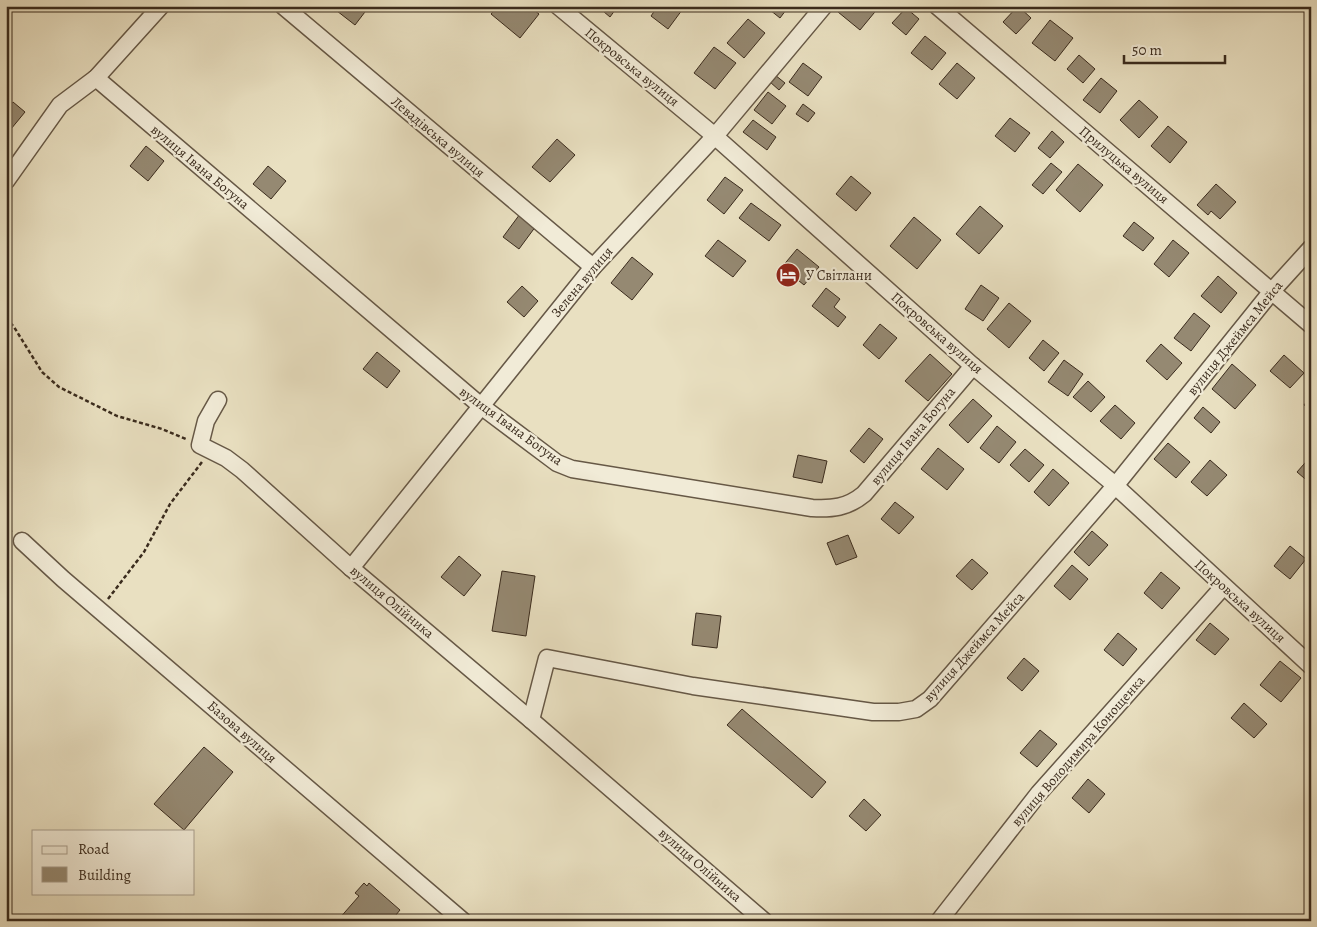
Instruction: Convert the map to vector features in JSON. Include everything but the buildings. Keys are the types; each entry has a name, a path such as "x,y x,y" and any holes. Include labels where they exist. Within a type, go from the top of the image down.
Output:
{"street":[{"path":"6,181 60,105 96,78 161,6"},
{"name":"Левадівська вулиця","path":"283,6 593,267"},
{"name":"Покровська вулиця","path":"558,6 715,136 973,366 1116,486 1223,587 1311,666"},
{"name":"Зелена вулиця","path":"351,568 593,267 715,136 824,6"},
{"name":"Прилуцька вулиця","path":"937,6 1311,325"},
{"name":"вулиця Івана Богуна","path":"96,78 481,406 557,464 572,469 802,506 827,509 841,507 854,503 864,494 973,366"},
{"name":"вулиця Джеймса Мейса","path":"531,720 546,658 693,686 863,710 899,712 916,709 930,699 1116,486 1272,291 1311,248"},
{"path":"204,447 206,421 218,400"},
{"name":"вулиця Олійника","path":"204,447 226,458 242,470 351,568 764,921"},
{"name":"Базова вулиця","path":"22,541 99,610 463,921"},
{"name":"вулиця Володимира Конощенка","path":"939,921 1039,793 1223,587"}],"path":[{"path":"6,318 14,327 42,372 59,387 117,416 162,429 204,447 201,463 170,504 144,552 99,610"}],"place":[{"name":"У Світлани","path":"788,275"}]}
